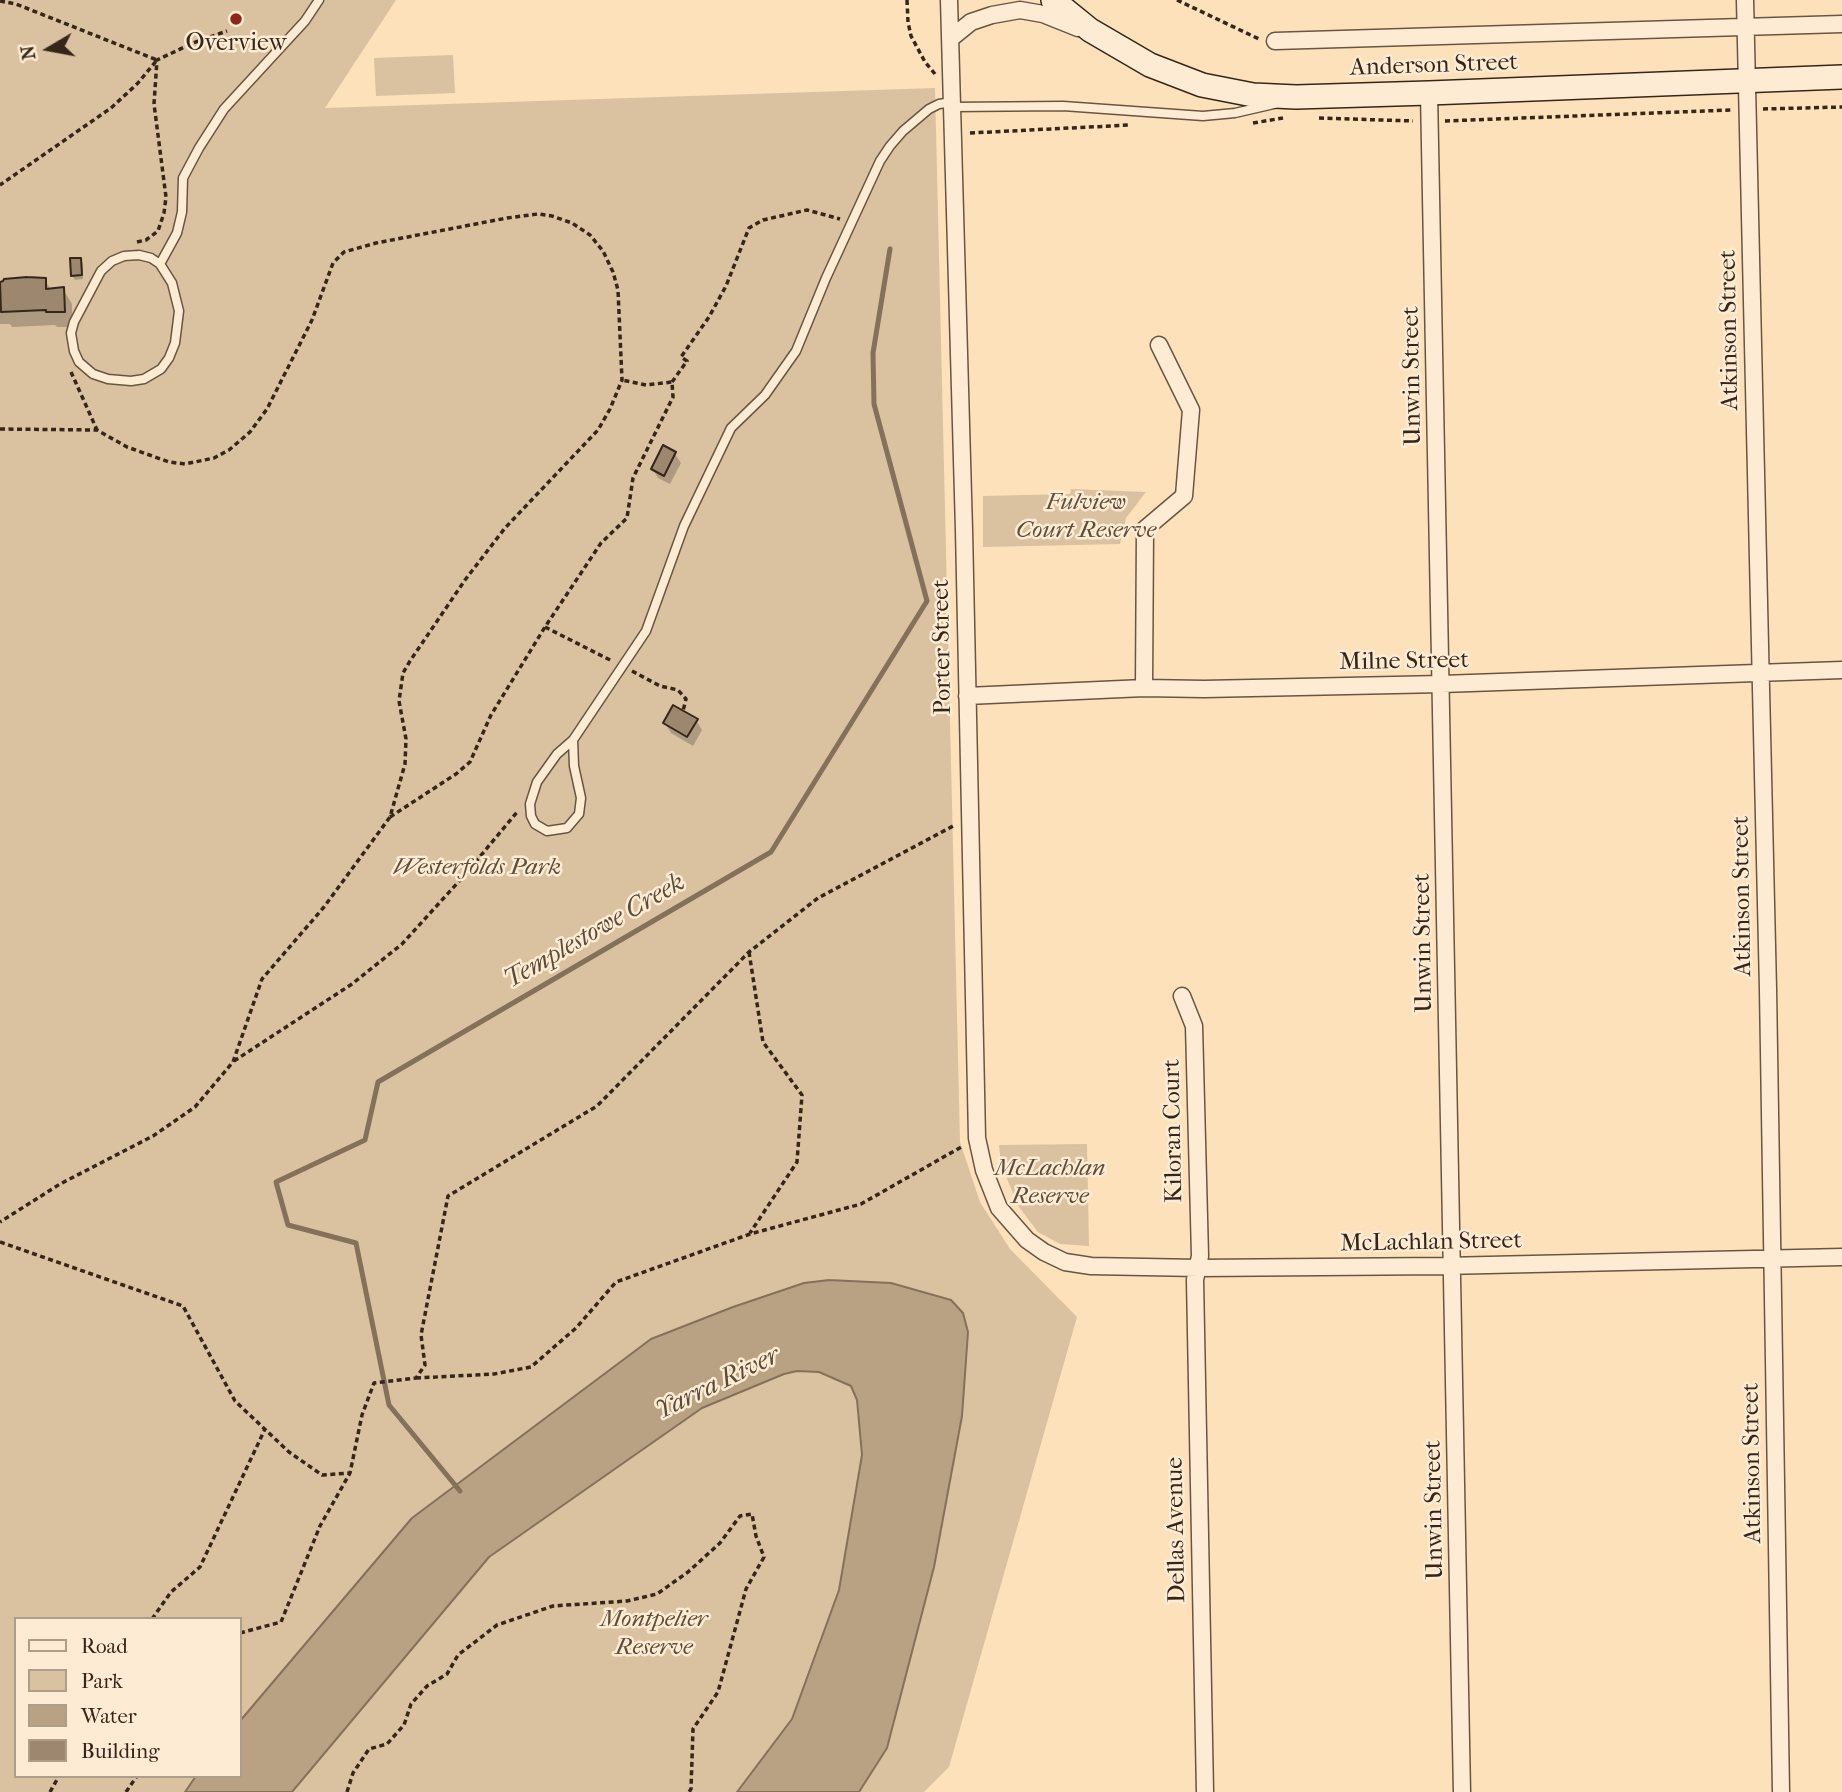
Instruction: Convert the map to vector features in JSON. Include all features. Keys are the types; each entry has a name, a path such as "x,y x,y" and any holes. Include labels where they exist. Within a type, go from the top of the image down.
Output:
{"main road":[{"name":"Anderson Street","path":"1053,0 1102,39 1150,65 1202,85 1253,95 1296,97 1429,93 1842,77"}],"street":[{"name":"Porter Street","path":"949,0 977,1138 992,1194 1005,1217 1027,1240"},
{"name":"Atkinson Street","path":"1745,0 1761,673 1781,1792"},
{"path":"950,39 977,20 1026,10 1061,20 1102,39"},
{"name":"Anderson Street","path":"1275,41 1842,24"},
{"name":"Unwin Street","path":"1429,93 1462,1792"},
{"path":"1144,688 1145,529 1184,496 1191,410 1159,345"},
{"name":"Milne Street","path":"967,696 1144,688 1442,684 1842,670"},
{"name":"Kiloran Court","path":"1182,996 1194,1026 1200,1256 1198,1268"},
{"name":"McLachlan Street","path":"1027,1240 1065,1262 1091,1266 1453,1266 1842,1257"},
{"name":"Dellas Avenue","path":"1198,1268 1195,1280 1205,1792"}],"lane":[{"path":"160,264 177,233 182,212 183,178 199,148 225,109 305,21 319,0"},
{"path":"573,740 574,766 581,802 579,814 567,828 547,831 538,826 531,816 533,792 549,763 573,740 646,631 684,526 732,428 765,395 796,351 880,161 896,139 929,109 952,101 1216,115 1255,109 1296,97"},
{"path":"124,256 151,258 160,264 172,283 179,311 177,332 169,358 161,369 144,379 131,382 93,374 79,362 71,333 100,271 112,261 124,256"}],"path":[{"path":"907,0 911,36 952,101"},
{"path":"1177,0 1255,38 1275,41"},
{"path":"0,1 16,4 157,60"},
{"path":"0,185 111,108 138,83 157,60 227,31"},
{"path":"124,256 123,249 129,244 146,240 158,231 164,212 166,197 154,104 157,60"},
{"path":"1312,118 1431,121 1842,107"},
{"path":"1244,123 1285,117"},
{"path":"954,134 1133,125"},
{"path":"233,1062 262,979 324,907 390,817 470,762 491,715 545,627 601,543 627,518 634,478 673,397 672,382 687,361 681,357 709,317 726,285 749,228 763,220 807,210 851,223"},
{"path":"0,429 97,430 127,447 169,462 185,464 214,458 229,450 250,432 267,409 312,320 333,263 344,252 388,241 538,214 572,223 590,235 603,251 618,290 622,380 611,409 598,430 505,528 465,580 404,673 399,701 407,752 390,817"},
{"path":"70,369 97,430"},
{"path":"622,380 646,385 672,382"},
{"path":"545,627 568,639"},
{"path":"0,1222 60,1184 153,1136 195,1107 233,1062 352,984 402,944 533,792"},
{"path":"416,1378 425,1365 421,1335 448,1196 597,1106 749,952 818,898 970,818"},
{"path":"749,952 763,1042 802,1095 797,1162 750,1234"},
{"path":"242,1631 281,1622 320,1527 350,1473 362,1415 374,1383 494,1374 531,1367 576,1328 616,1282 750,1234 861,1204 977,1138"},
{"path":"0,1242 183,1306 235,1401 289,1452 322,1475 350,1473"},
{"path":"153,1617 171,1592 200,1567 265,1429"},
{"path":"347,1792 353,1773 369,1749 387,1744 404,1725 411,1704 427,1686 447,1674 458,1655 496,1625 554,1606 627,1601 657,1594 688,1572 720,1543 740,1516 752,1514 764,1557 746,1589 718,1692 693,1729 689,1792"}],"green space":[{"name":"Westerfolds Park","path":"0,0 396,0 325,108 935,88 960,1142 980,1202 1010,1249 1077,1317 949,1767 924,1792 859,1792 887,1748 934,1567 962,1416 968,1332 769,1295 645,1343 616,1365 242,1724 242,1617 14,1617 14,1778 200,1778 189,1792 0,1792"},
{"path":"453,55 455,93 376,96 374,58"},
{"name":"Fulview Court Reserve","path":"1071,489 1146,492 1126,518 1120,544 983,547 983,496 1070,494"},
{"name":"McLachlan Reserve","path":"1087,1144 1089,1246 1060,1244 1038,1232 1019,1207 1001,1165 999,1145"},
{"name":"Montpelier Reserve","path":"797,1371 819,1372 851,1386 857,1400 862,1455 839,1590 792,1719 737,1792 292,1792 489,1557 702,1408"}],"water":[{"name":"Yarra River","path":"829,1280 891,1283 951,1300 963,1313 968,1332 962,1416 934,1567 887,1748 859,1792 737,1792 792,1719 839,1590 862,1455 857,1400 851,1386 819,1372 797,1371 702,1408 489,1557 292,1792 185,1792 195,1778 242,1778 242,1719 412,1518 651,1339 804,1283"}],"building":[{"path":"70,258 81,258 82,275 71,276"},
{"path":"46,278 46,289 64,287 65,312 1,312 0,282 4,279"},
{"path":"663,445 676,452 664,476 651,469"},
{"path":"673,705 698,719 687,737 663,723"}],"waterway":[{"name":"Templestowe Creek","path":"460,1491 389,1405 356,1243 288,1225 276,1182 365,1140 378,1082 771,852 927,601 874,404 873,353 890,249"}],"place":[{"name":"Overview","path":"236,19"}]}
